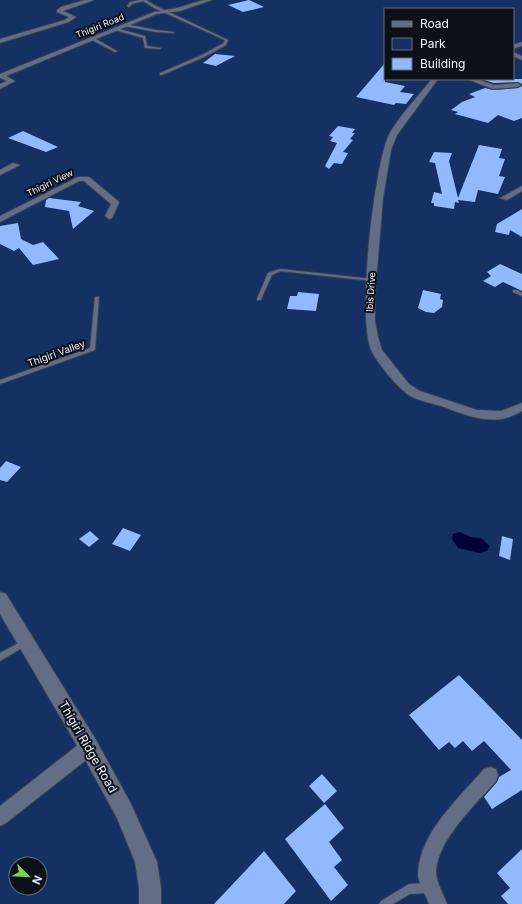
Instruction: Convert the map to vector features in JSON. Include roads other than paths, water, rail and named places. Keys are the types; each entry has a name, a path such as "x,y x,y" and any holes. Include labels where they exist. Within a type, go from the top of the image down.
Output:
{"street":[{"path":"0,41 72,20 73,17 59,11 60,9 91,0"},
{"name":"Thigiri Road","path":"0,76 156,13 178,10 209,0"},
{"path":"0,76 12,81 0,87"},
{"name":"Ibis Drive","path":"435,80 389,142 379,198 372,280 370,321 375,344 377,351 405,387 416,394 477,414 502,415 522,407"},
{"path":"473,80 493,87 518,85"},
{"path":"0,173 16,165"},
{"name":"Thigiri View","path":"0,219 78,179 86,179 115,204 109,216"},
{"path":"504,198 522,188"},
{"name":"Thigiri Ridge Road","path":"0,599 89,747 124,811 146,862 150,888 150,904"},
{"path":"0,817 89,747"},
{"path":"434,896 427,873 433,847 451,820 490,775"}],"lane":[{"path":"128,6 131,3 144,0 155,8 227,40 225,44 203,56 161,74"},
{"path":"125,25 156,31 173,32"},
{"path":"116,29 144,37 146,46 149,48 160,48"},
{"path":"93,39 116,51"},
{"path":"259,299 270,274 280,270 372,280"},
{"path":"515,291 522,294"},
{"name":"Thigiri Valley","path":"0,382 93,349 97,298"},
{"path":"0,657 27,642"},
{"path":"384,904 409,889 434,896"}]}
